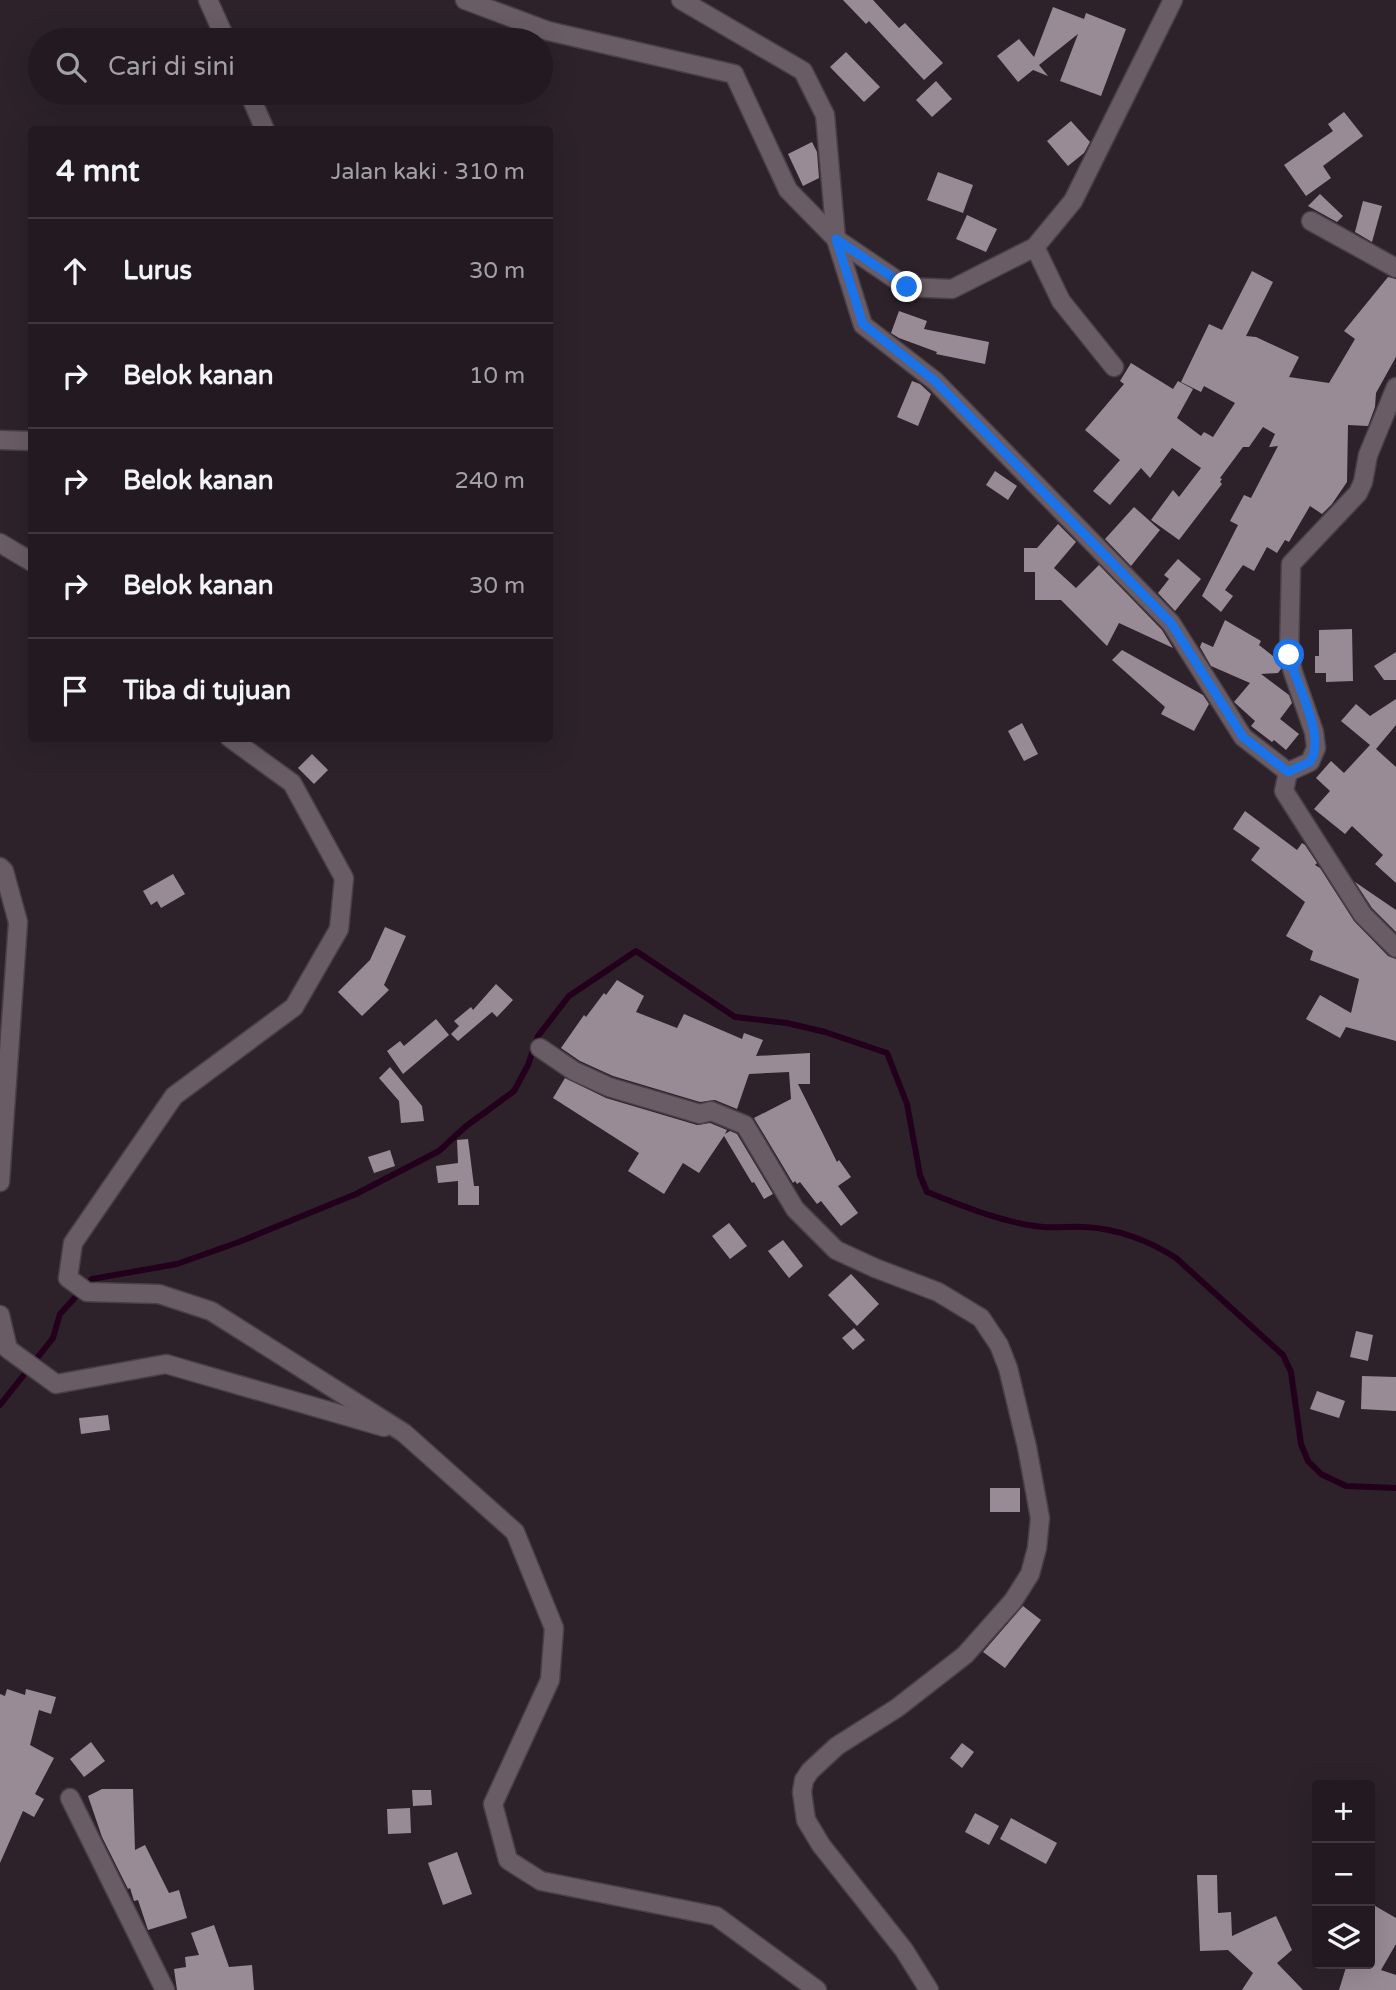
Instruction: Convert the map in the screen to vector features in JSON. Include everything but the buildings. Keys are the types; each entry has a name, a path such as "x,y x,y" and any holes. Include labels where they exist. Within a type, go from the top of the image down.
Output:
{"street":[{"path":"208,0 221,28"},
{"path":"464,0 540,28"},
{"path":"681,0 803,71 825,115 836,239 863,324 935,381 1171,623 1243,737 1288,772"},
{"path":"553,32 734,74 788,190 836,239 907,287 952,289 1035,247 1073,201 1172,0"},
{"path":"254,105 263,126"},
{"path":"1311,221 1396,268"},
{"path":"1035,247 1061,301 1114,367"},
{"path":"1288,772 1310,762 1316,748 1314,732 1289,655 1291,564 1358,493 1368,455 1396,387"},
{"path":"0,440 28,441"},
{"path":"0,543 28,560"},
{"path":"236,742 292,783 344,878 340,929 294,1007 174,1096 73,1243 68,1278 87,1292 159,1294 211,1311 404,1433 515,1532 554,1628 550,1680 493,1804 508,1860 541,1881 716,1916 817,1990"},
{"path":"1288,772 1284,791 1363,915 1396,948"},
{"path":"0,867 4,871 18,922 0,1182"},
{"path":"540,1048 574,1071 609,1087 700,1114 711,1111 745,1125 795,1209 836,1250 875,1268 922,1284 953,1300 981,1318 999,1345 1008,1368 1027,1447 1040,1518 1037,1548 1030,1574 1013,1601 965,1655 897,1708 837,1745 810,1771 804,1780 802,1792 806,1820 821,1845 904,1950 929,1990"},
{"path":"0,1315 8,1349 56,1384 166,1364 404,1433"},
{"path":"70,1798 165,1990"}],"waterway":[{"path":"0,1405 53,1338 60,1314 92,1279 177,1264 239,1242 356,1194 439,1151 465,1127 514,1091 528,1065 538,1036 569,996 636,951 735,1017 787,1023 825,1032 887,1053 907,1104 920,1175 927,1192 1021,1224 1096,1228 1120,1233 1144,1241 1176,1258 1283,1355 1291,1372 1301,1444 1308,1461 1321,1474 1346,1486 1396,1488"}],"route":[{"path":"907,287 836,239 863,324 935,381 1171,623 1243,737 1288,772 1310,762 1316,748 1314,732 1289,655"}]}
